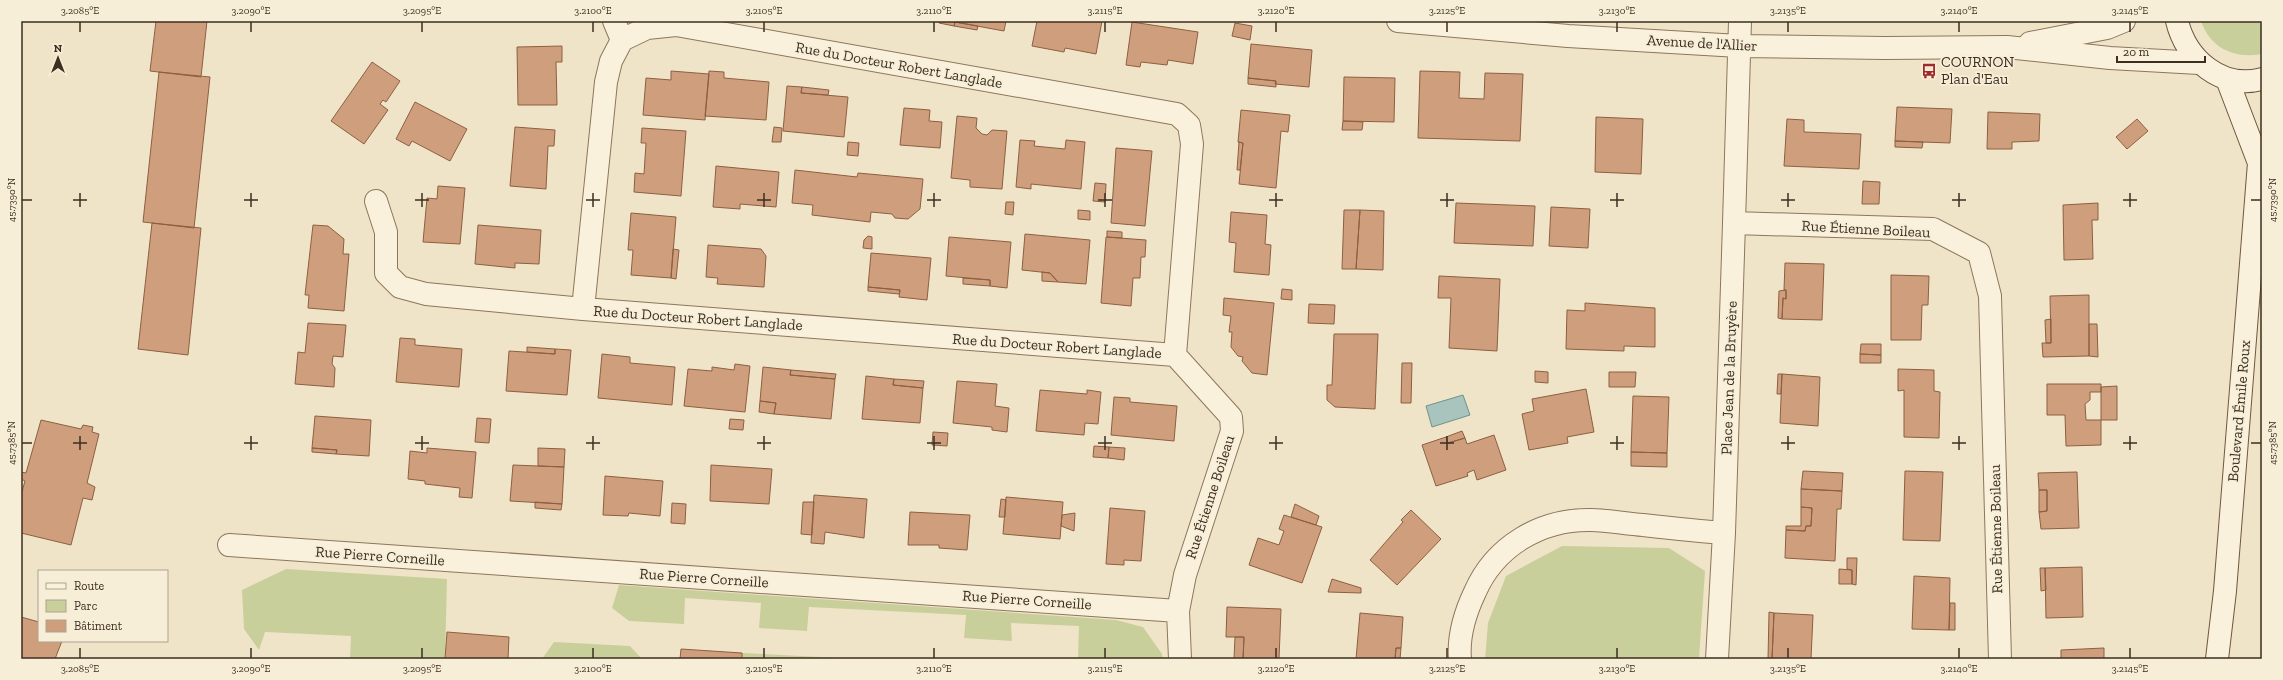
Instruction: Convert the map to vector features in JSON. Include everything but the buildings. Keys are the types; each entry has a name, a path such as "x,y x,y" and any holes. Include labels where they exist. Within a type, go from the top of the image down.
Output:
{"street":[{"name":"Avenue de l'Allier","path":"1398,21 1568,36 1739,46 1885,48 2007,47 2110,58 2199,62"},
{"path":"1734,224 1740,21"},
{"name":"Avenue de l'Allier","path":"2007,47 2106,28 2124,21"},
{"path":"2177,21 2180,35 2188,50 2199,62 2212,72 2227,79 2243,81 2262,79"},
{"name":"Rue du Docteur Robert Langlade","path":"376,201 386,232 386,273 400,287 426,294 583,309 1175,355 1192,144 1189,125 1178,114 676,25 618,30 606,82 583,309"},
{"name":"Boulevard Émile Roux","path":"2216,659 2225,584 2261,159 2227,79"},
{"name":"Rue Étienne Boileau","path":"1734,224 1933,229 1979,253 1990,296 2000,659"},
{"name":"Place Jean de la Bruyère","path":"1717,659 1724,533 1734,224"},
{"name":"Rue Étienne Boileau","path":"1175,355 1232,417 1232,431 1185,575 1178,611 1180,659"},
{"path":"1460,659 1461,632 1466,610 1488,567 1505,549 1543,528 1566,522 1591,520 1724,533"},
{"name":"Rue Pierre Corneille","path":"229,545 1178,611"}],"green space":[{"path":"2201,21 2262,21 2262,54 2242,55 2224,50 2210,38"},
{"path":"1562,546 1669,548 1705,571 1699,659 1485,659 1488,623 1506,576"},
{"path":"286,569 447,579 445,659 350,659 351,636 265,632 259,650 244,629 242,590"},
{"path":"619,585 1116,620 1143,627 1162,654 1163,659 1078,659 1079,626 1011,623 1012,641 964,638 966,615 809,607 807,631 759,628 761,603 685,598 684,624 629,621 612,608"},
{"path":"554,642 630,646 642,659 542,659"},
{"path":"742,653 860,659 742,659"}],"water":[{"path":"1463,395 1470,415 1432,427 1426,406"}],"place":[{"name":"COURNON Plan d'Eau","path":"1929,71"}]}
